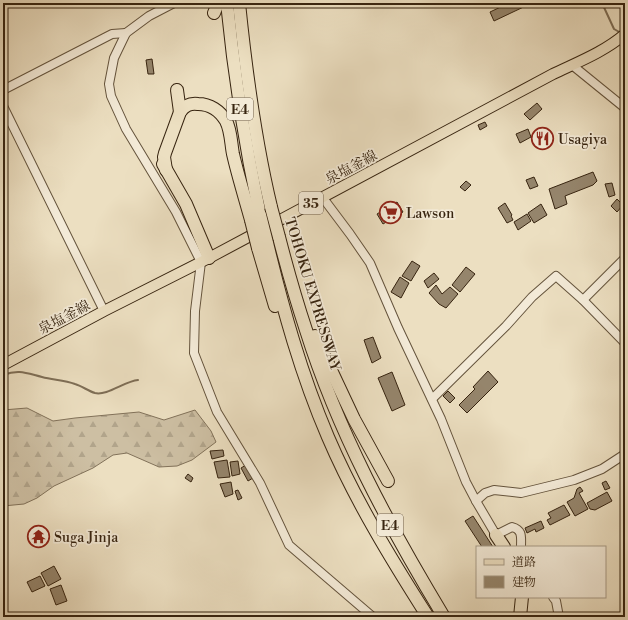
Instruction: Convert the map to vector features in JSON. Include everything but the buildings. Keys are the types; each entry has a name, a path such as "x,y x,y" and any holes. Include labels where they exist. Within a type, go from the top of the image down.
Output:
{"highway":[{"name":"TOHOKU EXPRESSWAY","path":"228,3 231,47 255,217 262,245 299,361 328,437 343,468 378,536 428,617"},
{"name":"TOHOKU EXPRESSWAY","path":"239,3 250,92 265,180 288,272 306,331 344,429 372,489 392,529 444,617"},
{"path":"177,90 177,108 165,153 166,170 186,204 205,260"},
{"path":"177,108 183,108 191,104 206,105 216,110 222,116 227,123 234,156 255,217"},
{"path":"288,272 311,328 354,419 388,481"},
{"path":"496,535 503,546"},
{"path":"515,617 517,598"},
{"path":"520,617 522,598"}],"main road":[{"name":"泉塩釜線","path":"3,365 323,198 598,52 621,37"}],"street":[{"path":"174,3 149,16 126,33 114,58 109,84 111,96 126,129 205,260 195,311 194,353 217,412 260,483 289,545 373,617"},
{"path":"3,90 112,34 126,33"},
{"path":"572,65 625,108"},
{"path":"3,106 104,311"},
{"path":"323,198 370,263 398,328 432,399 466,482 476,501 496,535 508,528 515,527 521,533 521,546"},
{"path":"583,300 625,258"},
{"path":"432,399 506,326 532,297 556,276 583,300 625,343"},
{"path":"476,501 485,493 494,490 521,493 574,480 602,469 625,454"},
{"path":"554,598 559,617"}],"green space":[{"path":"27,408 53,421 139,412 164,420 195,410 211,431 216,442 192,460 177,466 159,467 127,453 113,455 93,468 54,486 37,498 24,504 3,506 3,410"}],"waterway":[{"path":"602,3 614,29 621,33"},
{"path":"3,375 14,372 27,373 71,383 95,393 105,392 138,380"}],"place":[{"name":"Usagiya","path":"543,139"},
{"name":"Lawson","path":"391,213"},
{"name":"Suga Jinja","path":"38,537"}]}
